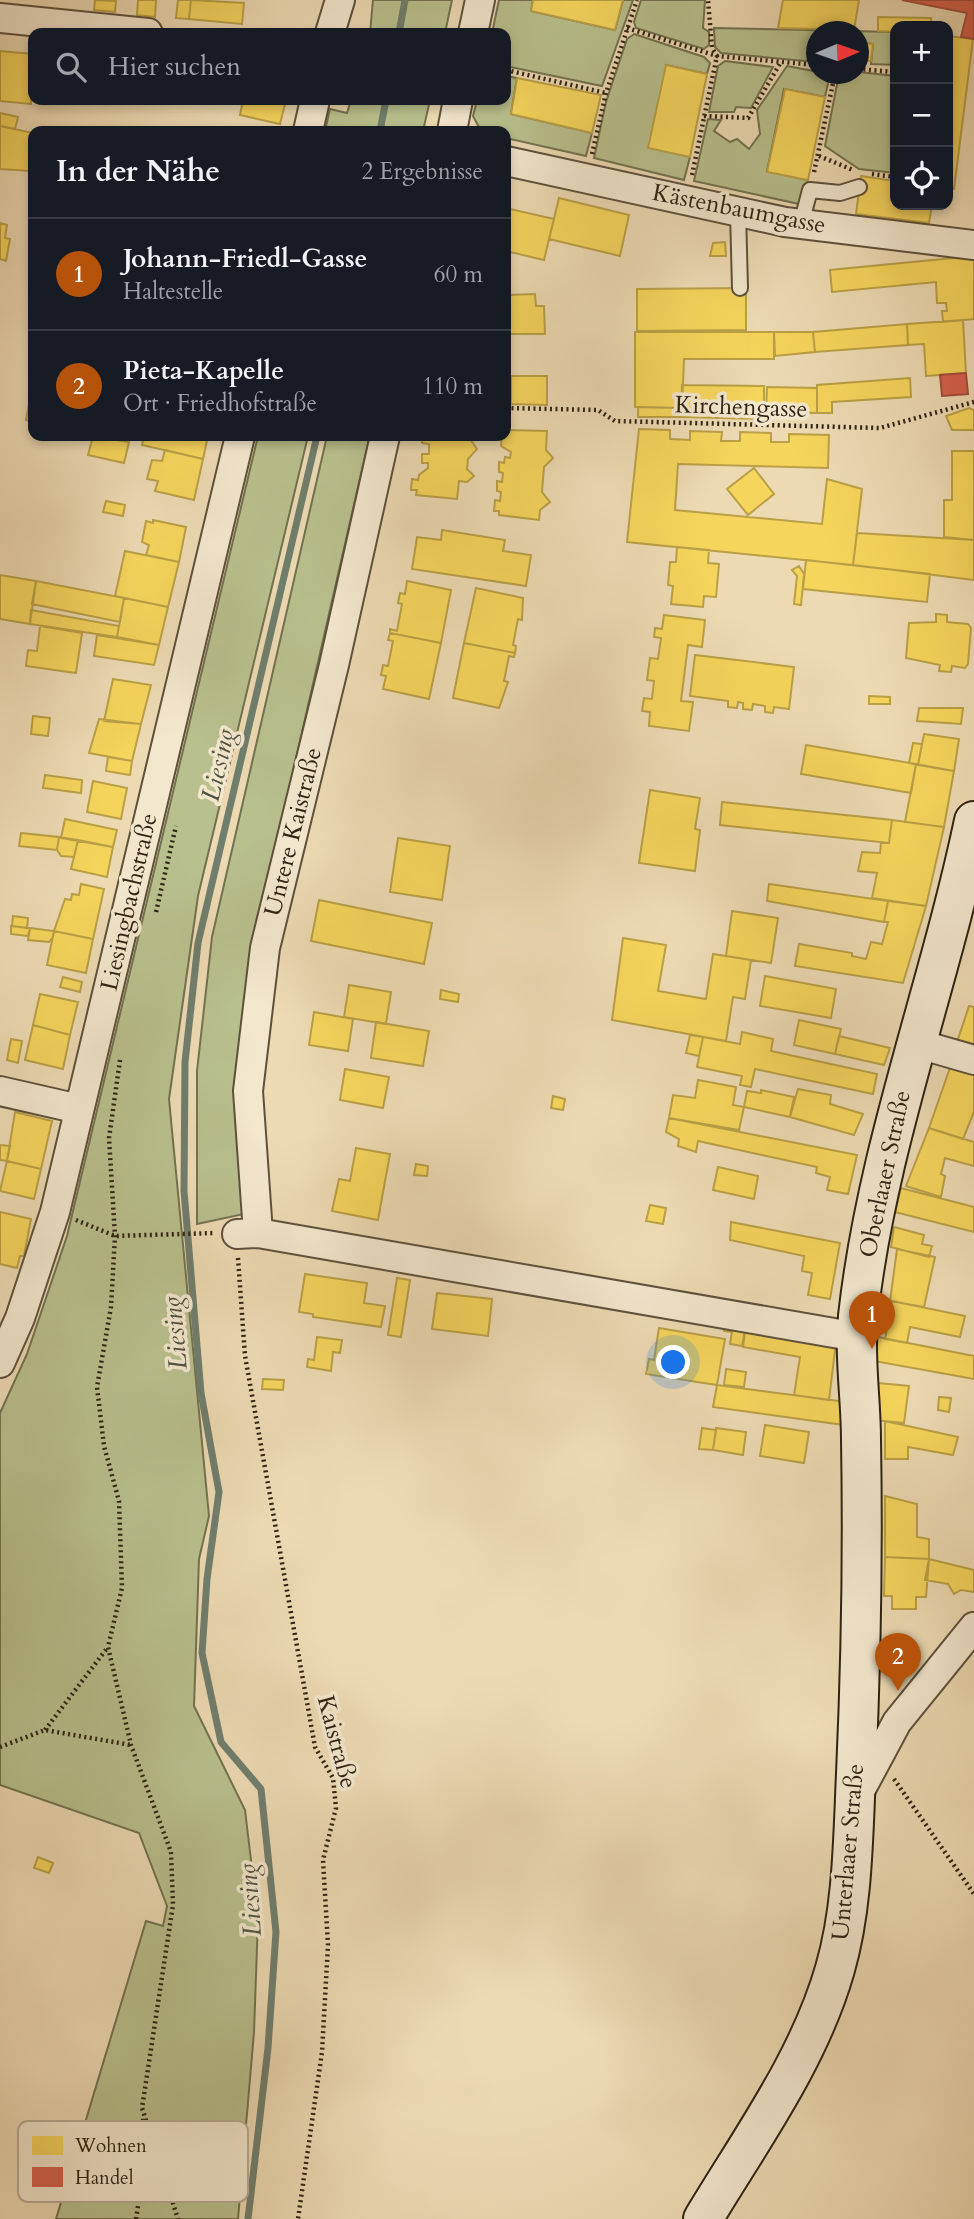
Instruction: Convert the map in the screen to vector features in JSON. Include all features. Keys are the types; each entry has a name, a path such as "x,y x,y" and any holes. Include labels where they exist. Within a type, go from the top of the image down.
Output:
{"main road":[{"name":"Oberlaaer Straße","path":"859,1702 861,1438 857,1337 876,1200 915,1043 949,930 974,821"},
{"name":"Unterlaaer Straße","path":"703,2219 786,2083 821,2009 843,1937 855,1803 859,1702"}],"street":[{"path":"332,28 340,0"},
{"path":"474,28 480,0"},
{"path":"0,18 99,28"},
{"path":"309,126 314,105"},
{"path":"453,126 457,105"},
{"name":"Kästenbaumgasse","path":"511,162 801,224 974,245"},
{"name":"Liesingbachstraße","path":"0,1363 20,1318 55,1212 239,441"},
{"name":"Untere Kaistraße","path":"239,1233 248,1091 265,948 334,665 384,441"},
{"path":"915,1043 974,1059"},
{"path":"0,1091 79,1109"},
{"path":"239,1233 857,1337"},
{"path":"855,1803 876,1756 897,1721 974,1628"},
{"path":"859,1702 897,1721"}],"lane":[{"path":"801,224 810,190 858,194"},
{"path":"738,212 740,288"}],"path":[{"path":"586,178 606,93 637,0"},
{"path":"708,0 712,48 718,56"},
{"path":"627,28 718,56 806,64"},
{"path":"686,200 718,56"},
{"path":"704,116 748,118 781,62"},
{"path":"869,70 890,72"},
{"path":"511,71 606,93"},
{"path":"810,190 833,84"},
{"name":"Kirchengasse","path":"511,408 598,410 615,421 880,428 974,402"},
{"path":"154,917 179,813"},
{"path":"45,1730 108,1647 122,1588 119,1500 104,1446 97,1387 111,1307 115,1236 109,1138 121,1057"},
{"path":"55,1212 115,1236 239,1233"},
{"name":"Kaistraße","path":"239,1233 247,1369 315,1747 332,1777 336,1808 323,1860 328,1945 322,2052 298,2219"},
{"path":"108,1647 131,1745 171,1852 173,1905 142,2109 143,2121"},
{"path":"0,1747 45,1730 131,1745"},
{"path":"876,1756 974,1894"},
{"path":"142,2109 146,2121"},
{"path":"172,2202 178,2219"}],"green space":[{"path":"373,0 452,0 446,28 370,28"},
{"path":"499,0 533,0 531,11 615,30 623,0 633,0 602,86 511,67 511,28 493,28"},
{"path":"641,0 705,0 703,28 709,32 709,45 704,49 636,28 634,22"},
{"path":"714,28 806,30 806,61 721,53 715,47"},
{"path":"869,31 890,32 890,65 871,64 873,44 869,44"},
{"path":"634,34 704,57 710,63 707,74 666,65 690,157 684,180 594,158 606,102 627,39"},
{"path":"725,61 773,67 751,108 736,107 734,112 709,112 718,66"},
{"path":"787,66 806,70 806,84 828,84 825,97 784,89 767,171 808,180 799,204 694,181 708,119 721,120 714,131 730,142 737,139 749,149 760,134 757,110"},
{"path":"869,73 890,75 890,172 859,169 825,146 837,84 869,84"},
{"path":"511,77 517,78 511,114 592,133 586,156 511,139 511,126 478,126 473,116 476,105 511,105"},
{"path":"349,105 429,105 424,126 326,126 330,109 347,113"},
{"path":"257,441 307,441 198,896 169,1099 209,1516 199,1559 194,1706 245,1810 258,1919 254,2032 246,2121 86,2121 146,1921 163,1926 167,1906 139,1833 0,1785 0,1413 27,1354 67,1236"},
{"path":"326,441 369,441 284,811 244,1214 197,1224 197,1071 212,937"},
{"path":"61,2202 239,2202 238,2219 56,2219"}],"building: Wohnen":[{"path":"95,0 116,1 115,12 94,10"},
{"path":"138,0 156,0 155,17 137,15"},
{"path":"178,0 191,0 189,19 176,18"},
{"path":"191,0 244,3 242,24 189,19"},
{"path":"533,0 623,0 615,30 531,11"},
{"path":"783,0 859,0 856,21 806,21 806,29 778,28"},
{"path":"878,17 931,18 931,21 890,21 890,32 878,31"},
{"path":"953,37 973,39 953,189"},
{"path":"869,44 873,44 869,61"},
{"path":"0,51 28,54 28,104 0,101"},
{"path":"666,65 707,74 690,157 648,148"},
{"path":"517,78 601,95 592,133 511,114"},
{"path":"785,89 825,97 808,180 767,172"},
{"path":"242,105 285,105 280,124 240,115"},
{"path":"0,113 18,117 15,129 0,126"},
{"path":"0,126 28,132 28,171 0,169"},
{"path":"861,176 890,180 890,210 931,210 929,223 856,214"},
{"path":"559,198 629,215 620,256 549,239"},
{"path":"511,209 554,219 544,260 511,252"},
{"path":"0,223 7,225 5,238 10,239 6,261 0,259"},
{"path":"725,242 726,256 710,256 713,243"},
{"path":"974,256 974,319 943,322 942,311 947,311 946,303 937,303 936,282 832,292 830,270"},
{"path":"746,288 746,330 637,331 637,289"},
{"path":"535,294 536,306 544,306 545,334 511,334 511,295"},
{"path":"963,320 966,373 926,376 924,344 908,345 907,324"},
{"path":"907,324 908,345 815,352 813,332"},
{"path":"635,332 774,332 774,359 684,359 682,408 635,407"},
{"path":"774,332 813,332 815,352 775,356"},
{"path":"511,376 547,376 547,405 511,404"},
{"path":"910,378 911,397 832,402 832,413 817,413 817,385"},
{"path":"682,385 764,386 764,419 681,417"},
{"path":"767,387 817,388 817,413 766,412"},
{"path":"638,407 682,408 681,417 638,417"},
{"path":"969,408 974,410 974,430 952,430 946,416"},
{"path":"639,429 670,430 670,439 690,440 690,431 722,432 721,441 740,441 740,432 771,433 771,442 789,442 789,434 829,435 828,468 678,464 675,510 822,524 827,479 862,489 853,565 627,542"},
{"path":"511,430 547,431 546,450 553,458 544,467 542,492 550,502 540,510 539,520 499,515 499,511 494,511 495,500 500,501 501,492 497,491 497,481 502,482 503,473 499,472 499,462 504,463 505,457 510,458 511,452 501,446 502,441 511,441"},
{"path":"92,441 129,442 124,463 88,455"},
{"path":"143,441 207,441 203,459 142,445"},
{"path":"471,441 477,449 468,459 467,469 474,476 467,482 459,481 457,499 416,495 417,490 411,490 412,479 418,480 419,475 428,468 428,463 422,463 422,454 429,454 429,444 422,443"},
{"path":"165,450 203,459 194,500 155,491 158,481 147,479 152,460 162,461"},
{"path":"952,451 974,451 974,540 944,537 944,500 952,500"},
{"path":"754,468 774,494 748,515 727,489"},
{"path":"106,501 125,505 123,516 103,512"},
{"path":"153,520 186,527 179,562 146,555 149,545 142,542 146,521 153,523"},
{"path":"442,530 505,540 503,551 531,555 526,586 412,569 417,537 441,540"},
{"path":"857,533 974,540 974,580 853,565"},
{"path":"677,547 709,550 708,563 719,564 716,597 704,596 703,607 671,604 673,586 668,585 670,562 676,562"},
{"path":"125,551 179,562 168,607 115,596"},
{"path":"806,560 930,574 927,602 803,589"},
{"path":"799,566 804,574 801,605 794,604 797,576 792,570"},
{"path":"0,575 36,581 30,624 0,619"},
{"path":"36,581 124,598 120,622 32,604"},
{"path":"407,581 451,590 441,643 390,633 390,629 397,631 402,604 398,603 400,593 405,594"},
{"path":"476,588 523,598 522,620 518,619 513,645 516,646 515,653 464,643"},
{"path":"124,598 168,607 159,645 117,637"},
{"path":"31,610 119,626 117,637 30,624"},
{"path":"936,614 947,615 947,622 968,624 971,628 968,664 965,668 952,666 951,672 939,671 940,665 906,658 909,623 936,622"},
{"path":"664,615 705,620 702,647 688,645 681,701 693,702 689,731 649,726 650,712 642,711 644,698 652,699 654,681 647,680 650,658 658,659 661,638 654,637 655,628 662,629"},
{"path":"40,626 82,633 76,673 26,666 28,650 37,651"},
{"path":"390,633 441,643 429,699 383,689 386,676 381,675 383,665 388,666 393,641 388,640"},
{"path":"97,635 159,645 154,665 94,656"},
{"path":"464,643 515,653 514,657 509,656 504,681 508,682 499,708 453,698"},
{"path":"695,655 794,667 789,709 774,707 773,713 765,712 765,706 753,704 752,710 743,709 743,703 738,702 737,708 728,707 728,701 690,696"},
{"path":"113,679 151,685 141,724 104,721"},
{"path":"869,696 890,697 890,704 869,704"},
{"path":"919,708 963,708 961,724 917,721"},
{"path":"33,716 50,718 48,736 31,734"},
{"path":"99,719 141,724 132,761 89,753"},
{"path":"924,734 959,739 954,771 918,765"},
{"path":"913,743 922,744 918,765 909,763"},
{"path":"806,745 916,764 911,793 801,774"},
{"path":"108,757 132,761 130,775 106,771"},
{"path":"916,764 954,771 944,827 905,822"},
{"path":"45,775 82,780 81,793 43,788"},
{"path":"93,781 127,788 121,819 87,812"},
{"path":"650,790 700,798 695,829 700,830 695,871 639,863"},
{"path":"722,802 892,820 889,843 720,825"},
{"path":"65,819 117,830 113,847 61,838"},
{"path":"892,820 944,827 926,906 872,898 877,873 858,871 862,852 880,853 881,843 889,843"},
{"path":"21,833 59,837 57,850 19,846"},
{"path":"59,837 78,840 74,857 61,856 57,850"},
{"path":"398,838 450,846 442,900 390,892"},
{"path":"78,840 113,847 107,877 71,869"},
{"path":"81,884 104,889 93,939 54,931 65,899 71,900 72,894 79,895"},
{"path":"769,884 888,901 884,922 767,901"},
{"path":"319,900 432,923 424,964 311,941"},
{"path":"888,901 926,906 903,983 795,966 799,944 852,953 852,956 866,959 871,942 882,944 888,922 884,922"},
{"path":"732,911 778,918 771,963 726,956"},
{"path":"13,916 28,918 27,928 12,926"},
{"path":"11,926 30,928 28,936 11,934"},
{"path":"30,928 54,931 53,937 49,942 28,940"},
{"path":"54,931 93,939 86,973 47,965"},
{"path":"623,938 666,945 658,991 706,999 713,954 751,960 745,999 733,997 726,1041 612,1020"},
{"path":"765,976 836,989 831,1018 760,1006"},
{"path":"63,977 82,982 80,992 60,987"},
{"path":"349,985 391,992 386,1024 344,1017"},
{"path":"441,990 459,994 458,1002 440,999"},
{"path":"40,994 78,1002 70,1035 33,1025"},
{"path":"969,1006 974,1007 974,1051 956,1045"},
{"path":"314,1012 353,1019 348,1051 309,1045"},
{"path":"799,1020 841,1029 835,1054 794,1045"},
{"path":"376,1022 429,1031 423,1066 371,1058"},
{"path":"33,1025 70,1035 63,1069 25,1060"},
{"path":"742,1032 773,1039 771,1051 877,1074 873,1094 755,1069 751,1087 740,1085 742,1076 697,1067 703,1037 740,1044"},
{"path":"690,1035 703,1037 699,1056 686,1053"},
{"path":"839,1036 890,1048 884,1065 835,1054"},
{"path":"11,1039 22,1041 18,1063 7,1060"},
{"path":"953,1059 974,1067 974,1112 963,1139 929,1128"},
{"path":"345,1069 389,1077 383,1108 340,1100"},
{"path":"698,1080 736,1087 733,1105 744,1107 739,1130 669,1118 673,1095 695,1098"},
{"path":"798,1089 831,1095 830,1104 863,1114 854,1135 790,1117"},
{"path":"761,1090 794,1097 790,1117 744,1107 747,1091 761,1093"},
{"path":"553,1096 565,1099 563,1110 551,1108"},
{"path":"15,1112 52,1121 41,1169 7,1161"},
{"path":"669,1118 857,1155 848,1194 827,1190 830,1177 816,1173 817,1167 698,1141 696,1152 678,1146 679,1139 666,1132"},
{"path":"929,1128 974,1142 974,1166 945,1158 941,1174 945,1176 941,1197 906,1186"},
{"path":"0,1145 10,1146 7,1161 0,1160"},
{"path":"356,1148 390,1154 378,1220 332,1211 339,1179 350,1181"},
{"path":"7,1161 41,1169 34,1199 0,1191"},
{"path":"416,1164 428,1166 427,1176 414,1175"},
{"path":"718,1167 758,1176 754,1199 713,1190"},
{"path":"901,1188 974,1207 974,1232 895,1212"},
{"path":"650,1205 666,1208 663,1224 646,1221"},
{"path":"0,1212 31,1219 24,1256 20,1256 17,1268 0,1264"},
{"path":"731,1222 840,1243 830,1299 808,1295 812,1273 802,1271 804,1256 730,1240"},
{"path":"894,1227 924,1235 922,1244 932,1246 929,1257 891,1247"},
{"path":"897,1249 935,1257 924,1307 890,1301"},
{"path":"305,1274 367,1283 364,1303 385,1306 381,1327 313,1317 313,1314 299,1312"},
{"path":"397,1278 410,1280 401,1337 388,1335"},
{"path":"437,1293 492,1299 488,1336 432,1329"},
{"path":"892,1301 965,1316 960,1337 910,1327 907,1343 885,1339"},
{"path":"726,1322 746,1325 742,1346 730,1344 732,1332 724,1331"},
{"path":"746,1325 836,1342 829,1400 794,1395 800,1357 743,1347"},
{"path":"659,1328 725,1339 717,1385 646,1374 649,1359 654,1360"},
{"path":"317,1337 342,1340 340,1353 333,1352 331,1371 307,1367 308,1359 314,1360"},
{"path":"878,1337 974,1356 974,1379 874,1361"},
{"path":"726,1369 746,1372 744,1387 724,1385"},
{"path":"263,1379 284,1380 283,1390 262,1389"},
{"path":"878,1383 909,1386 904,1423 874,1420"},
{"path":"717,1385 847,1402 844,1425 713,1407"},
{"path":"939,1397 951,1398 949,1412 938,1410"},
{"path":"885,1421 958,1437 953,1455 908,1447 908,1459 885,1459"},
{"path":"765,1425 809,1432 804,1463 760,1456"},
{"path":"702,1428 716,1430 713,1450 699,1449"},
{"path":"716,1428 746,1432 743,1455 713,1450"},
{"path":"885,1496 917,1504 917,1537 929,1539 929,1559 885,1557"},
{"path":"885,1557 929,1559 926,1597 916,1597 916,1609 892,1609 892,1596 884,1596"},
{"path":"929,1559 974,1570 974,1592 961,1590 954,1594 948,1584 925,1580"},
{"path":"38,1857 53,1863 49,1873 34,1868"}],"building: Handel":[{"path":"902,0 974,0 974,39 961,37 967,13"},
{"path":"966,373 968,394 942,396 940,375"}],"waterway":[{"name":"Liesing","path":"400,28 405,0"},
{"name":"Liesing","path":"381,126 385,105"},
{"name":"Liesing","path":"248,2219 268,2048 276,1932 261,1789 221,1742 202,1653 207,1579 219,1492 201,1393 184,1191 185,1062 198,943 316,441"}],"place":[{"name":"Johann-Friedl-Gasse","path":"872,1349"},
{"name":"Pieta-Kapelle","path":"898,1691"}]}
